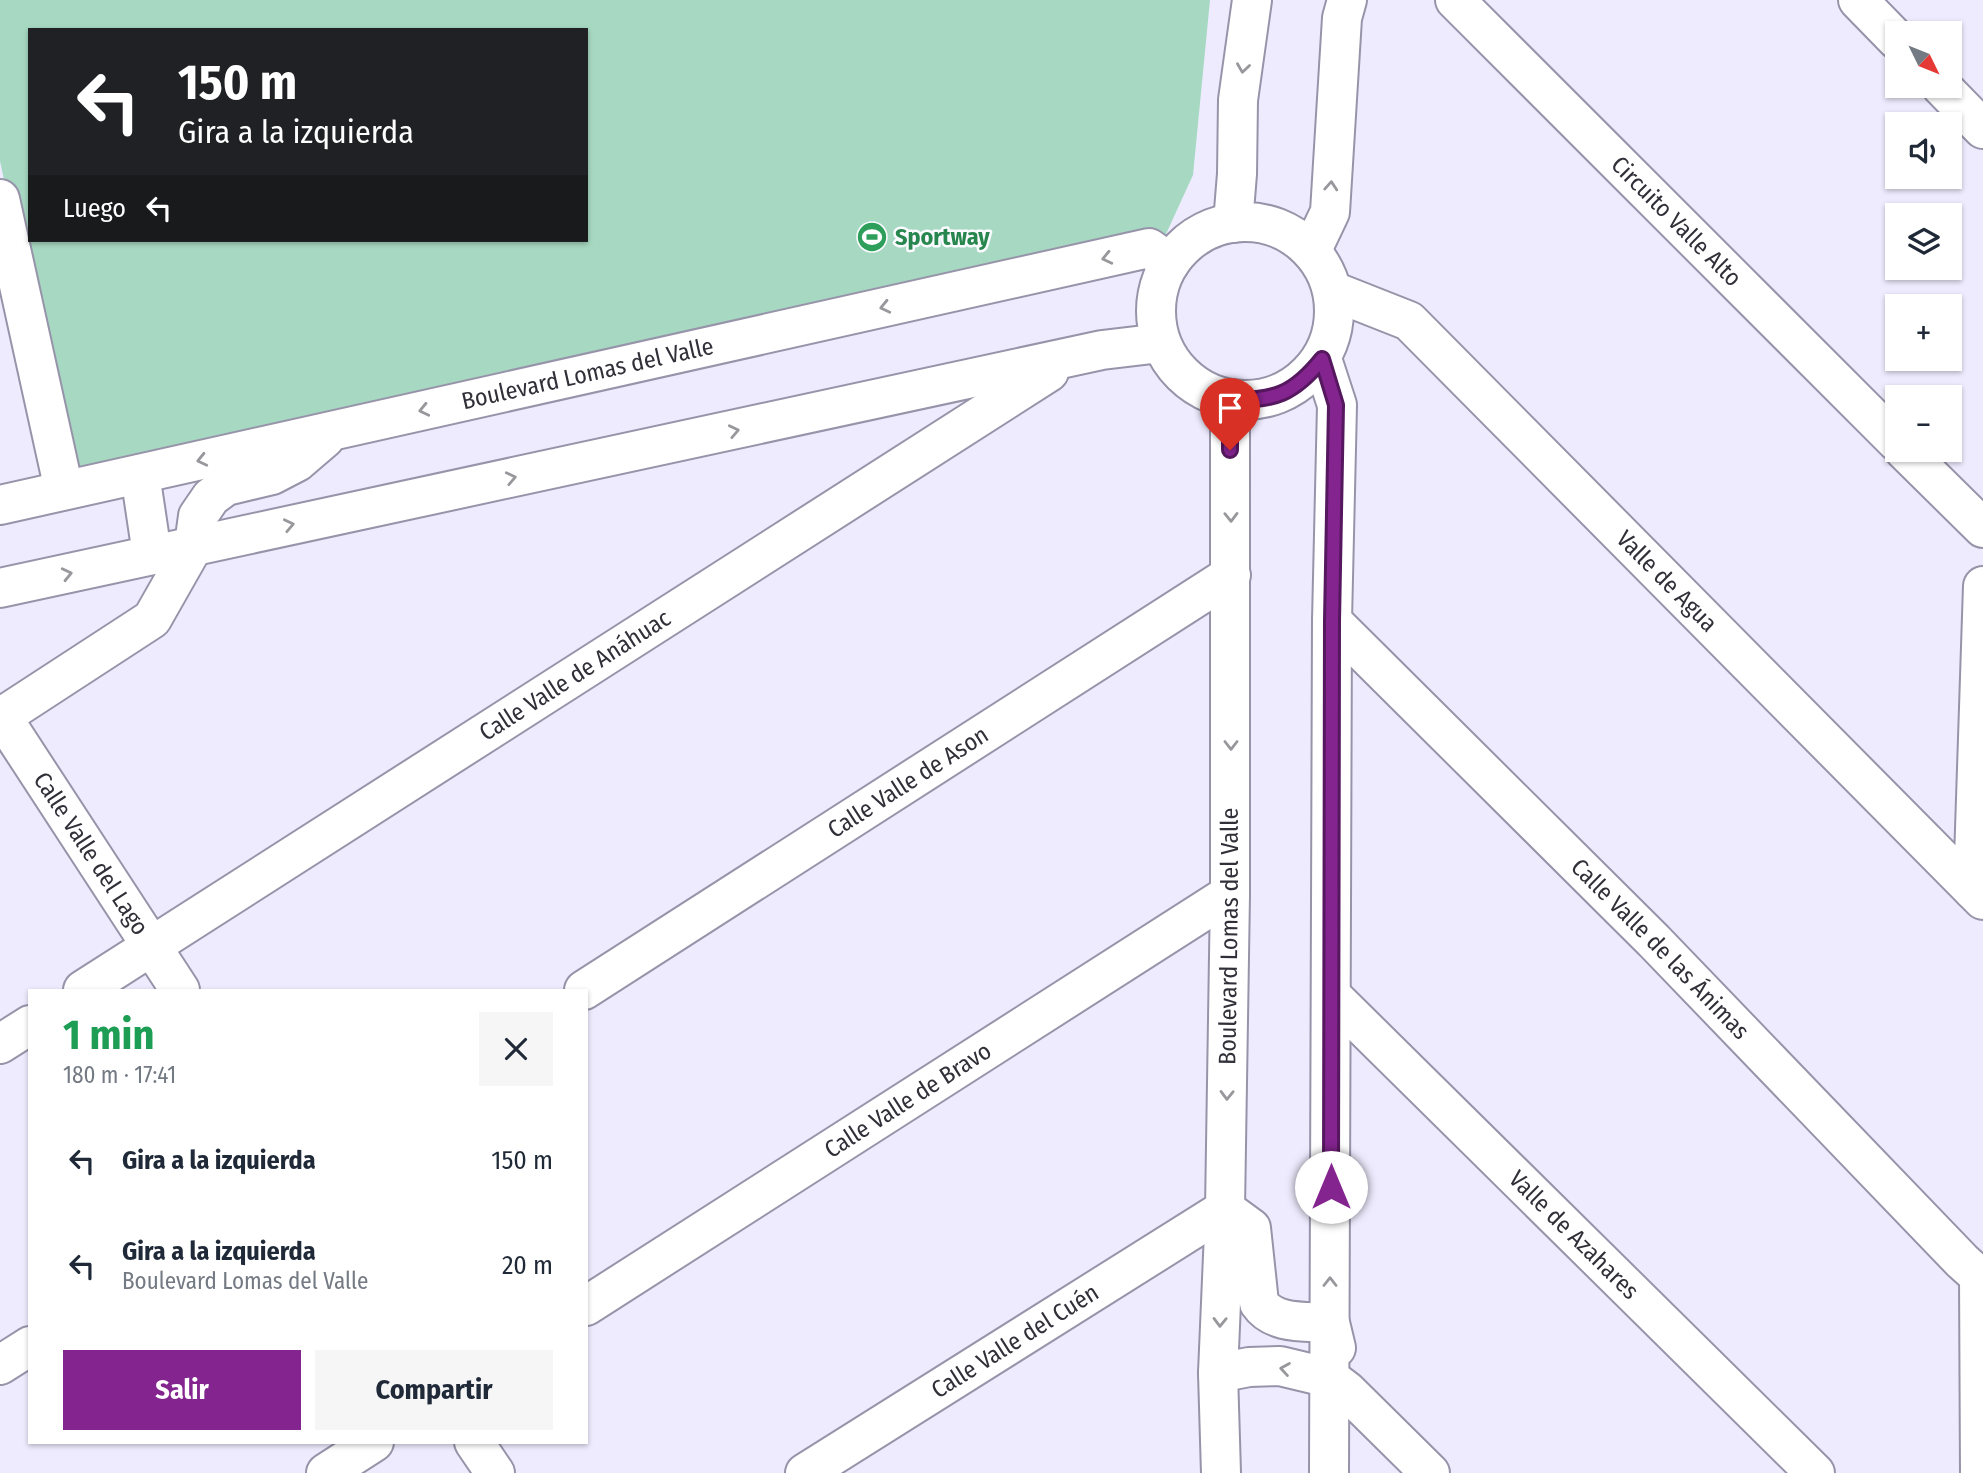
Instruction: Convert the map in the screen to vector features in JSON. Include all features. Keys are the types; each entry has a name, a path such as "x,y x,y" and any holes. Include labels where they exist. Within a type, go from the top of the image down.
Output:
{"street":[{"path":"1233,223 1238,100 1252,0"},
{"path":"1312,250 1329,212 1342,18 1348,0"},
{"name":"Circuito Valle Alto","path":"1455,0 1885,430"},
{"path":"1858,0 1885,28"},
{"path":"1953,98 1983,129"},
{"path":"0,199 64,491"},
{"path":"1255,222 1296,236 1312,250 1325,270 1333,291 1335,315 1332,337 1322,359 1307,377 1284,393 1257,400 1230,400 1203,391 1181,374 1161,343 1155,316 1159,288 1170,263 1188,243 1211,228 1255,222"},
{"name":"Boulevard Lomas del Valle","path":"0,505 1149,248 1170,263"},
{"name":"Valle de Agua","path":"1333,291 1409,321 1978,895"},
{"path":"0,588 1102,350 1161,343"},
{"name":"Calle Valle de Anáhuac","path":"85,989 1068,359"},
{"path":"1322,359 1336,405 1332,621 1330,1323 1338,1384 1329,1473"},
{"name":"Boulevard Lomas del Valle","path":"1221,1473 1218,1373 1226,1209 1230,894 1230,400"},
{"path":"1,717 152,619 194,545 198,516 211,497 226,486 272,475 297,462 334,430"},
{"path":"1916,462 1983,528"},
{"path":"140,474 152,554"},
{"name":"Calle Valle de Ason","path":"586,989 1231,575"},
{"path":"1978,895 1983,586"},
{"name":"Calle Valle de las Ánimas","path":"1332,621 1654,940 1981,1278"},
{"name":"Calle Valle del Lago","path":"1,717 179,989"},
{"name":"Calle Valle de Bravo","path":"588,1306 1230,894"},
{"name":"Valle de Azahares","path":"1332,996 1815,1473"},
{"path":"0,1044 28,1026"},
{"path":"1226,1209 1251,1228 1259,1303 1264,1310 1274,1318 1330,1323"},
{"name":"Calle Valle del Cuén","path":"805,1473 1226,1209"},
{"path":"1980,1473 1981,1278"},
{"path":"0,1366 28,1347"},
{"path":"1218,1373 1249,1367 1279,1366 1338,1384 1430,1473"},
{"path":"326,1473 371,1444"},
{"path":"475,1444 495,1473"}],"green space":[{"name":"Sportway","path":"0,0 1210,0 1193,175 1166,234 1093,257 67,475 0,161"}],"place":[{"name":"Sportway","path":"872,237"}],"route":[{"path":"1230,450 1230,400 1257,400 1284,393 1307,377 1322,359 1336,405 1332,621 1331,1187"}]}
